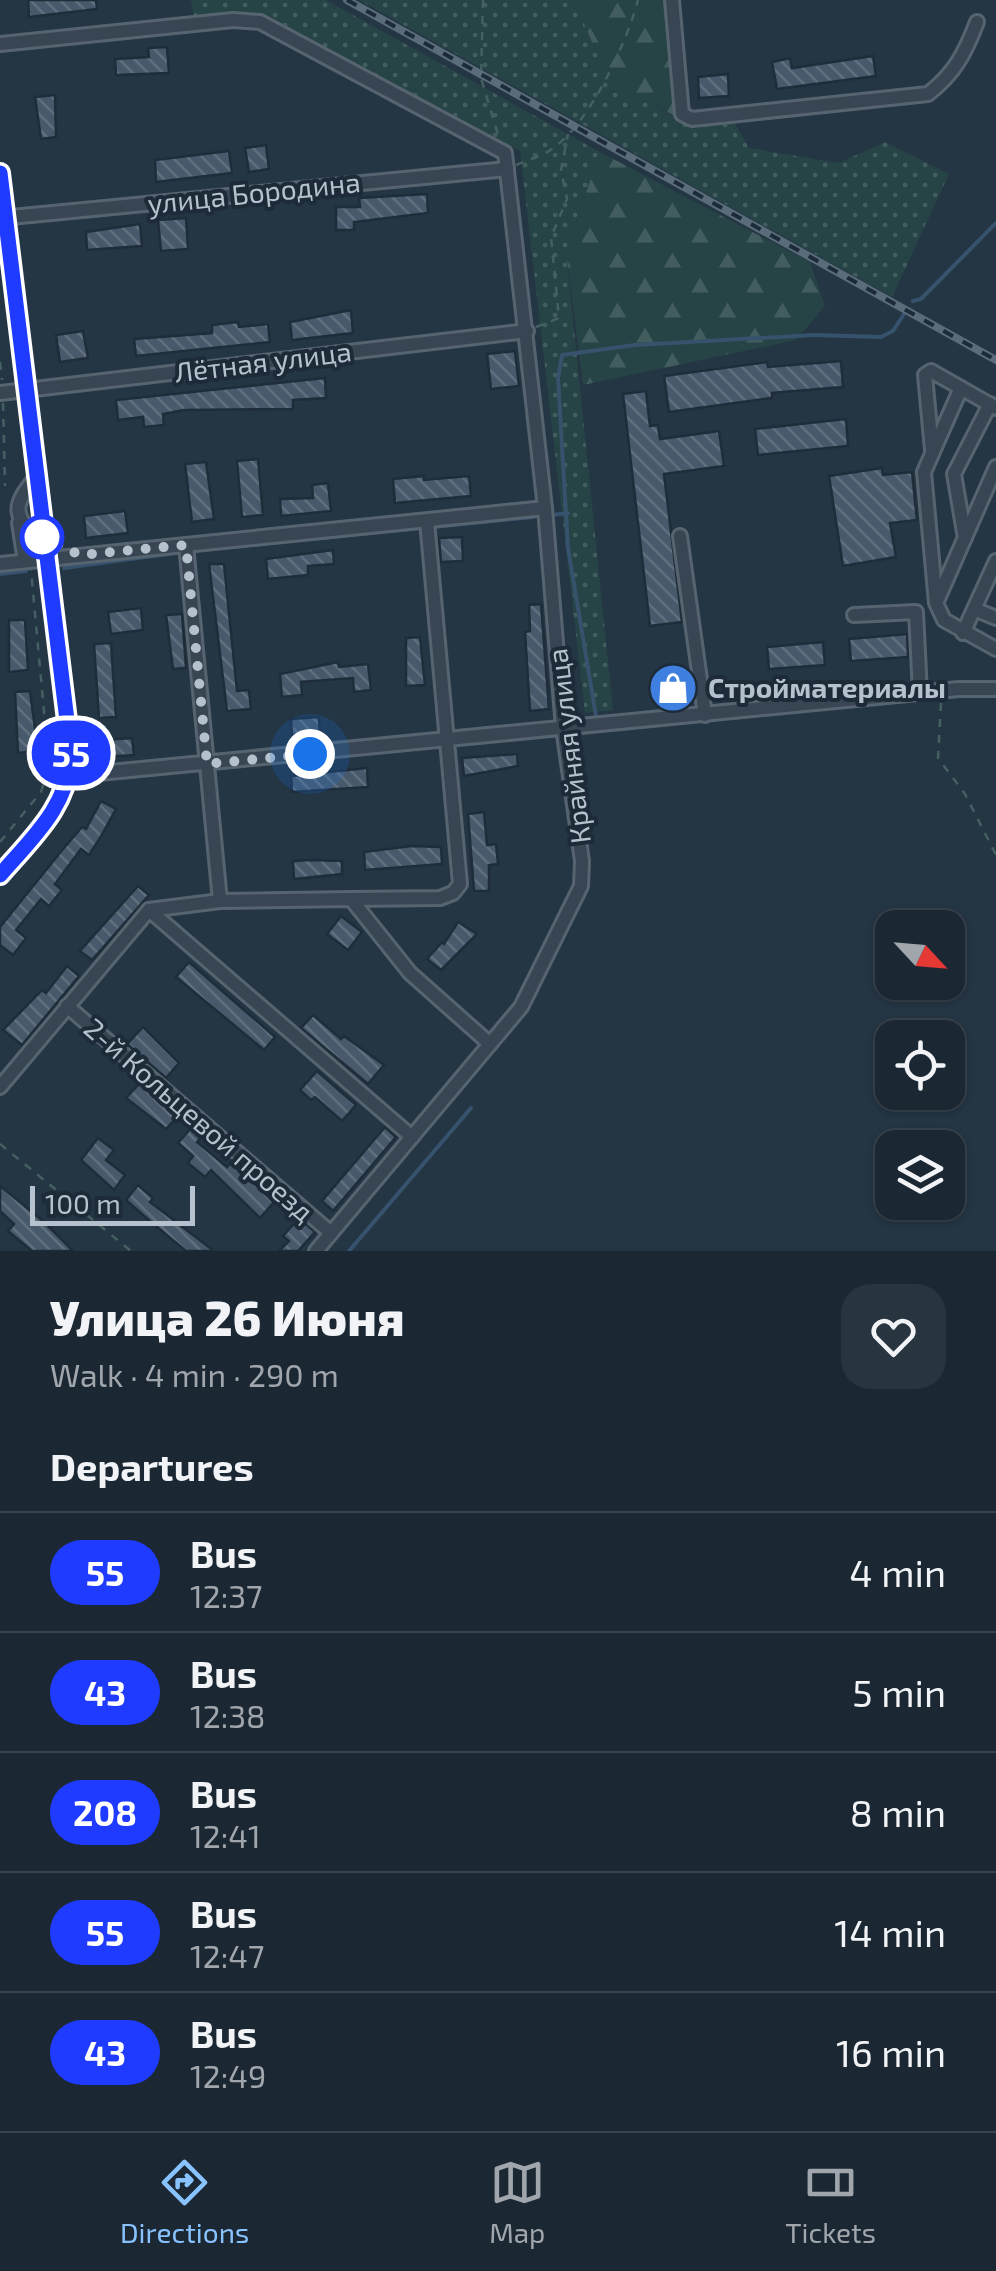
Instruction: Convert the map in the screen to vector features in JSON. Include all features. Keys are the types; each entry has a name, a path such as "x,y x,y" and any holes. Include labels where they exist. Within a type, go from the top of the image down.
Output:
{"main road":[{"path":"0,172 2,218 35,479 36,557 71,749 69,776 55,810 0,875"}],"street":[{"path":"672,0 682,114 707,120 928,94 950,77 964,57 977,22"},
{"path":"0,44 232,20 260,22 505,154"},
{"name":"Крайняя улица","path":"316,1251 520,1007 581,886 582,861 564,728 545,508 505,154"},
{"name":"улица Бородина","path":"2,218 507,168"},
{"name":"Лётная улица","path":"1,393 526,331"},
{"path":"932,454 924,374 931,371 993,406 954,474 965,538"},
{"path":"962,388 924,472 936,603 944,620 996,650"},
{"path":"936,603 996,468"},
{"path":"35,479 17,506 17,516 36,557"},
{"path":"0,564 36,557 545,508"},
{"path":"17,516 36,557"},
{"path":"0,1087 149,910 220,901 440,898 453,893 461,873 427,521"},
{"path":"680,536 704,714"},
{"path":"186,545 220,901"},
{"path":"963,633 992,579 996,560"},
{"path":"974,609 996,618"},
{"path":"854,615 916,612 920,693"},
{"path":"69,776 940,691 996,689"},
{"path":"351,899 410,973 490,1044"},
{"path":"149,910 412,1137"},
{"name":"2-й Кольцевой проезд","path":"67,1006 330,1233"}],"path":[{"path":"483,0 483,92 505,154"},
{"path":"507,168 552,150 568,134 628,36 638,0"},
{"path":"526,331 559,318 552,237 567,199 561,170 568,134"},
{"path":"0,362 5,486"},
{"path":"0,842 41,792 49,766 36,557"},
{"path":"940,691 938,758 965,794 996,855"},
{"path":"0,1144 131,1251"}],"green space":[{"path":"191,0 326,0 600,152 566,251 613,710 585,713 520,151 256,17 194,17"},
{"path":"359,0 574,0 613,91 645,101 689,125 734,122 749,148 839,163 885,142 949,174 892,297"},
{"path":"574,0 667,0 677,117 613,91"},
{"path":"600,152 810,262 825,306 796,340 583,385 566,251"}],"building":[{"path":"28,0 96,0 97,9 29,17"},
{"path":"167,47 169,73 116,75 115,59 149,57 148,48"},
{"path":"873,56 876,76 777,89 772,62 790,58 792,68"},
{"path":"728,74 729,96 699,98 698,77"},
{"path":"55,95 56,137 41,139 35,97"},
{"path":"266,145 269,169 249,172 245,148"},
{"path":"229,151 232,173 156,182 155,160"},
{"path":"427,194 428,213 354,222 354,230 336,230 336,207 360,207 359,198"},
{"path":"186,218 188,249 161,251 158,220"},
{"path":"140,224 142,246 87,250 86,232"},
{"path":"351,310 353,333 292,340 290,322"},
{"path":"238,322 239,327 268,324 270,342 136,356 134,339 212,333 212,325"},
{"path":"83,331 88,358 60,362 56,335"},
{"path":"515,351 519,386 491,389 487,354"},
{"path":"841,361 843,387 772,393 772,398 669,412 664,376 767,362 768,367"},
{"path":"325,378 326,398 293,400 293,409 184,410 163,414 164,425 144,427 143,417 118,420 116,400"},
{"path":"646,391 650,426 658,425 660,439 719,431 724,466 664,474 682,622 650,626 623,394"},
{"path":"846,419 848,446 758,455 755,429"},
{"path":"258,459 263,515 242,517 237,461"},
{"path":"206,462 214,519 192,522 185,464"},
{"path":"882,468 883,475 912,472 917,520 890,523 896,557 843,566 829,476"},
{"path":"424,476 424,480 469,476 471,496 395,503 393,479"},
{"path":"328,483 331,511 281,516 280,499 313,498 312,485"},
{"path":"125,511 128,533 86,538 84,516"},
{"path":"462,537 463,561 441,562 439,538"},
{"path":"333,550 334,564 308,566 308,575 268,579 266,559"},
{"path":"209,564 224,564 237,691 249,690 251,709 227,711"},
{"path":"541,604 549,709 530,711 525,632 530,631 529,605"},
{"path":"141,608 143,630 111,634 108,612"},
{"path":"182,614 186,668 173,669 166,615"},
{"path":"9,620 25,620 28,670 9,672"},
{"path":"907,634 908,657 851,661 849,639"},
{"path":"420,637 425,685 406,686 406,638"},
{"path":"823,642 825,665 769,669 767,647"},
{"path":"111,643 116,717 99,718 94,644"},
{"path":"338,662 339,667 368,664 371,690 354,692 353,678 301,682 302,695 282,697 280,674"},
{"path":"685,671 688,692 662,695 660,674"},
{"path":"30,691 38,751 18,753 15,692"},
{"path":"319,717 320,735 292,737 291,719"},
{"path":"132,738 134,755 104,757 103,740"},
{"path":"517,754 518,766 464,776 462,758"},
{"path":"367,768 368,787 292,792 291,776"},
{"path":"101,801 116,809 100,838 89,855 81,849 55,884 62,890 49,906 41,899 16,930 26,938 13,955 0,945 0,927 82,827 86,829"},
{"path":"484,812 487,845 496,844 498,864 489,865 489,891 474,891 468,814"},
{"path":"441,847 442,864 365,870 364,852"},
{"path":"293,861 342,861 342,874 294,879"},
{"path":"138,886 149,895 92,960 80,951"},
{"path":"341,916 362,932 348,950 327,934"},
{"path":"458,922 477,934 441,970 427,959 444,944"},
{"path":"189,962 275,1037 264,1050 176,977"},
{"path":"67,966 79,976 22,1045 3,1030 42,990 46,993"},
{"path":"313,1015 341,1039 344,1036 384,1065 368,1084 301,1028"},
{"path":"143,1027 179,1063 166,1078 127,1044"},
{"path":"317,1071 356,1105 342,1121 315,1097 311,1100 300,1090"},
{"path":"139,1084 178,1116 166,1129 126,1098"},
{"path":"385,1127 396,1137 333,1211 322,1201"},
{"path":"191,1128 201,1137 197,1142 227,1167 231,1162 274,1202 260,1218 211,1170 205,1177 188,1163 193,1156 178,1143"},
{"path":"98,1138 114,1150 106,1160 125,1175 114,1190 81,1160"},
{"path":"138,1185 153,1198 150,1202 214,1251 186,1251 151,1222 126,1200"},
{"path":"0,1186 73,1251 32,1251 8,1231 14,1224 0,1211"},
{"path":"299,1218 315,1232 298,1251 279,1251 289,1241 283,1236"}],"waterway":[{"path":"913,301 921,299 996,223"},
{"path":"596,716 568,548 558,378 562,355 635,345 814,335 881,337 893,331 904,314"},
{"path":"552,515 568,513"},
{"path":"433,527 533,517"},
{"path":"192,551 421,528"},
{"path":"64,568 183,552"},
{"path":"0,574 26,571"},
{"path":"349,1251 471,1108"}],"railway":[{"path":"347,0 996,360"}],"bus line":[{"name":"55","path":"0,173 71,753 66,790 58,806 0,875"}],"place":[{"name":"Стройматериалы","path":"673,688"}],"route":[{"path":"42,537 80,555 186,545 207,764 310,754"}]}
